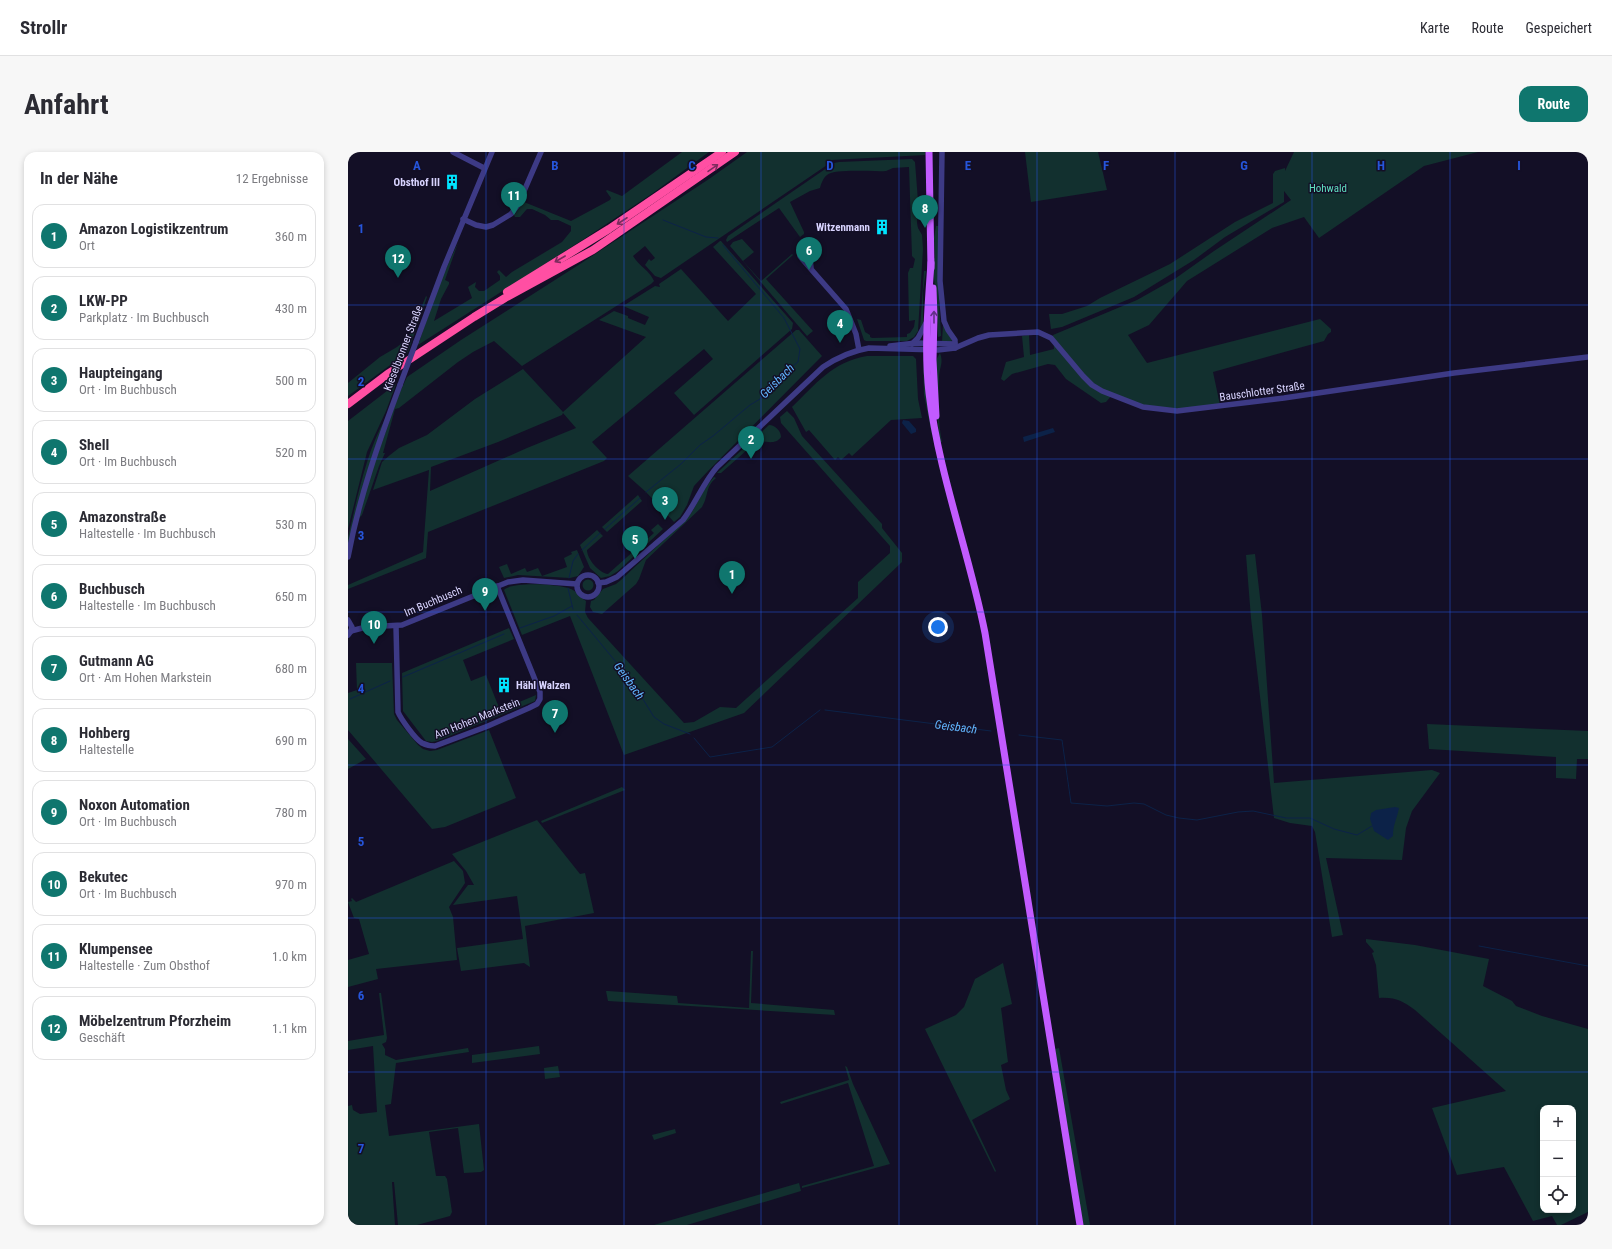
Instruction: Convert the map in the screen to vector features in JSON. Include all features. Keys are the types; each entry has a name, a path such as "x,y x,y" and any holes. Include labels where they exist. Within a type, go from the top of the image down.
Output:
{"highway":[{"path":"348,399 442,333 531,276 609,229 722,152"},
{"path":"348,404 389,373 474,317 505,298 593,250 736,152"}],"main road":[{"path":"930,155 931,263 934,303 929,393 948,491 973,580 986,642 1080,1225"},
{"path":"931,263 927,322 931,347"}],"street":[{"path":"453,152 484,168"},
{"name":"Kieselbronner Straße","path":"348,556 356,520 374,459 400,385 463,219 492,152"},
{"path":"463,219 481,226 490,226 514,212 541,152"},
{"path":"942,152 940,281 944,321 955,340 955,346"},
{"path":"811,268 846,309 856,334 859,350"},
{"path":"912,344 918,338 927,322"},
{"name":"Bauschlotter Straße","path":"931,347 955,346 989,335 1041,333 1054,341 1083,376 1102,391 1143,407 1177,411 1327,393 1454,373 1588,357"},
{"path":"577,584 580,593 588,596 596,592 598,583 606,582 617,577 683,520 711,474 823,367 837,357 859,350 912,344 931,347"},
{"path":"881,348 931,347"},
{"name":"Im Buchbusch","path":"350,633 366,627 402,625 508,582 522,580 577,584 580,578 586,575 595,578 598,583"},
{"name":"Am Hohen Markstein","path":"396,626 398,712 420,742 428,746 435,746 493,724 537,704 540,699 540,692 497,586"},
{"path":"350,622 350,633"},
{"name":"Im Buchbusch","path":"350,622 366,627"}],"green space":[{"path":"682,152 709,152 653,193 584,239 418,345 441,279 458,243 445,280 449,282 449,284 441,299 434,321 472,298 468,287 476,282 475,287 479,291 484,291 500,280 500,276 497,272 499,270 506,277 562,242 571,231 571,226 558,220 551,220 545,215 532,209 527,209 520,217 515,217 514,215 524,202 571,221 610,200 611,198 606,191 607,190 622,196"},
{"path":"747,152 925,152 925,155 831,160 830,163 661,278 655,276 645,265 649,259 651,261 655,258 645,246 633,256 652,277 654,281 651,284 522,366 494,341 473,352 399,408 395,409 383,453 385,453 362,515 359,518 368,482 399,394 407,377 461,340 709,179"},
{"path":"1025,152 1098,152 1107,190 1031,202"},
{"name":"Hohwald","path":"1294,152 1478,152 1424,166 1319,238 1304,217 1272,228 1187,281 1149,325 1128,335 1147,363 1320,319 1331,329 1331,332 1324,341 1213,372 1220,405 1186,409 1143,406 1113,394 1106,402 1101,403 1066,379 1055,365 1048,364 1012,374 1004,381 1001,379 1006,362 1024,357 1022,336 1029,335 1030,355 1054,349 1053,335 1137,300 1176,278 1291,200 1284,191 1284,202 1225,237 1194,260 1134,297 1062,327 1051,329 1049,314 1062,314 1087,306 1100,298 1170,264 1235,222 1273,203 1273,174 1275,171 1285,168 1285,171"},
{"path":"912,159 915,162 918,201 917,223 922,235 923,249 918,331 914,337 907,341 866,341 864,340 857,319 861,320 865,332 872,338 907,337 907,334 910,333 914,327 915,320 909,321 908,273 910,268 913,268 915,259 912,256 909,167 893,168 886,171 838,172 827,175 823,179 820,188 810,191 790,202 804,232 804,234 800,237 779,208 727,242 726,240 728,236 834,163"},
{"path":"936,226 939,226 938,282 941,336 938,337 937,300 933,259 935,258 934,237"},
{"path":"742,239 754,252 743,261 761,281 792,254 793,255 766,279 813,331 807,336 730,246 733,242"},
{"path":"721,241 793,323 792,329 694,415 674,393 713,359 704,349 592,442 607,458 604,461 428,532 426,558 348,589 348,585 423,552 429,470 373,490 382,462 399,448 427,435 475,399 523,369 563,412 646,337 599,320 614,311 628,316 628,318 645,325 649,317 623,306 655,286 660,287 659,284 681,269 728,321 756,294 713,247","holes":["563,413 576,428 527,448 430,491 431,467 498,442 562,415"]},
{"path":"924,271 926,271 923,291 923,326 920,330"},
{"path":"426,296 427,297 408,352 348,396 348,383 380,357 407,339"},
{"path":"943,324 952,340 951,342 942,342"},
{"path":"796,330 799,330 822,356 694,486 687,505 680,517 674,522 646,492 628,476"},
{"path":"940,353 942,360 939,374 938,393 942,442 940,442 938,425 936,360"},
{"path":"867,356 913,356 916,359 918,399 922,418 891,420 852,456 849,453 841,460 838,457 835,460 809,430 806,432 792,407 825,375 844,363"},
{"path":"923,357 926,395 932,435 924,395"},
{"path":"396,384 386,411 367,452 348,529 348,421"},
{"path":"787,411 794,418 802,436 882,524 882,528 902,553 902,562 744,713 624,755 570,616 522,635 504,590 508,587 516,585 536,584 565,587 575,591 586,601 585,612 588,618 684,723 694,722 720,707 736,708 858,598 858,582 890,553 890,546 781,423 780,417"},
{"path":"386,417 348,546 348,537 367,461"},
{"path":"769,425 775,427 779,431 781,437 779,440 773,442 756,442 721,473 717,473"},
{"path":"714,477 716,478 710,485 702,507 646,560 636,584 602,614 593,612 590,607 591,601 594,600 603,589 616,584 621,580 687,518"},
{"path":"638,495 642,501 607,532 602,527"},
{"path":"658,524 663,529 618,571 610,576 601,578 590,568 580,545 597,530 603,536 587,550 588,554 591,561 597,568 608,574 654,533 651,530"},
{"path":"577,550 584,567 578,576 570,578 518,575 504,578 499,567 507,564 511,574 525,568 527,572 538,568 542,576 567,567 564,558 572,554 571,552"},
{"path":"1255,554 1262,615 1274,783 1432,770 1440,773 1412,811 1406,828 1402,860 1326,858 1343,935 1332,937 1315,832 1312,826 1290,823 1274,818 1251,618 1246,555"},
{"path":"588,579 592,581 594,585 592,589 588,591 584,589 582,585 584,581"},
{"path":"509,628 514,639 463,660 471,681 486,675 500,710 536,695 535,701 437,741 426,741 403,711 402,673"},
{"path":"356,663 392,663 394,714 397,720 423,749 430,751 437,750 489,730 516,798 445,827 432,829 348,730 348,693 357,690"},
{"path":"1427,724 1588,731 1588,759 1577,759 1576,779 1556,778 1556,757 1429,749"},
{"path":"348,739 366,759 348,769"},
{"path":"622,787 625,790 542,823 541,821"},
{"path":"537,820 580,874 585,873 594,913 525,926 530,967 524,963 461,971 457,948 523,939 517,896 453,905 468,885 474,885 466,871 452,854"},
{"path":"454,861 463,871 465,883 449,907 453,917 457,960 376,969 378,979 348,987 348,960 369,954 359,919 354,918 348,902 352,901 352,898 356,902"},
{"path":"1366,939 1415,945 1489,959 1483,986 1512,1001 1516,1006 1542,1016 1588,1029 1588,1212 1561,1225 1557,1225 1552,1216 1533,1221 1504,1167 1457,1175 1432,1108 1506,1091 1415,1010 1398,1000 1379,998 1376,965 1372,953 1374,952 1366,942"},
{"path":"751,951 753,951 751,1003 834,1010 835,1015 608,1001 606,991 677,996 678,1003 749,1008"},
{"path":"1003,963 1012,1004 1001,1008 1008,1062 1001,1065 1006,1090 1010,1099 972,1120 996,1171 995,1172 925,1029 956,1015 964,1007 975,979"},
{"path":"379,993 381,993 387,1038 386,1042 382,1044 385,1049 385,1055 396,1060 468,1048 469,1052 396,1063 391,1104 385,1105 389,1136 479,1124 484,1170 481,1172 464,1173 458,1128 429,1132 436,1176 445,1176 447,1179 452,1212 450,1216 417,1225 398,1225 394,1182 392,1182 395,1225 348,1225 348,1106 352,1105 353,1110 360,1114 377,1112 373,1046 348,1050 348,1041 384,1035"},
{"path":"539,1046 540,1054 472,1063 472,1055"},
{"path":"1059,1048 1090,1225 1083,1225 1055,1049"},
{"path":"558,1066 560,1077 545,1079 544,1068"},
{"path":"845,1066 847,1067 853,1084 890,1164 802,1188 802,1186 874,1166 848,1083 781,1104 780,1102 849,1080"},
{"path":"675,1129 676,1133 654,1140 652,1135"},
{"path":"799,1183 801,1191 687,1225 654,1225"}],"water":[{"path":"903,420 909,421 916,429 916,432 911,434 902,423"},
{"path":"1053,428 1055,432 1024,442 1023,437"},
{"path":"1395,807 1399,808 1394,825 1393,836 1388,840 1374,831 1370,819 1371,813 1376,810"}],"waterway":[{"path":"663,220 706,237 718,238"},
{"name":"Geisbach","path":"646,492 681,464 700,445 750,405 760,399 777,378 798,362 800,349 784,318 723,245"},
{"name":"Geisbach","path":"605,529 640,498"},
{"name":"Geisbach","path":"582,550 600,533"},
{"name":"Geisbach","path":"569,578 573,561 578,554"},
{"name":"Geisbach","path":"568,588 573,609"},
{"path":"520,628 554,616 572,606"},
{"name":"Geisbach","path":"577,615 631,680 654,717 664,724 690,734"},
{"path":"403,677 504,634"},
{"path":"350,699 390,681"},
{"name":"Geisbach","path":"694,738 710,757 772,747 820,710"},
{"name":"Geisbach","path":"825,710 991,731"},
{"path":"1019,735 1062,740 1071,803 1107,806 1134,803 1144,804 1166,815 1197,820 1238,812 1253,811 1286,818 1310,818 1334,829 1357,835 1372,826"},
{"path":"1479,946 1588,966"}],"place":[{"name":"Obsthof III","path":"452,182"},
{"name":"Klumpensee","path":"514,215"},
{"name":"Witzenmann","path":"882,227"},
{"name":"Hohberg","path":"925,228"},
{"name":"Buchbusch","path":"809,270"},
{"name":"Möbelzentrum Pforzheim","path":"398,278"},
{"name":"Shell","path":"840,343"},
{"name":"LKW-PP","path":"751,459"},
{"name":"Haupteingang","path":"665,520"},
{"name":"Amazonstraße","path":"635,559"},
{"name":"Amazon Logistikzentrum","path":"732,594"},
{"name":"Noxon Automation","path":"485,611"},
{"name":"Bekutec","path":"374,644"},
{"name":"Hähl Walzen","path":"504,685"},
{"name":"Gutmann AG","path":"555,733"}]}
